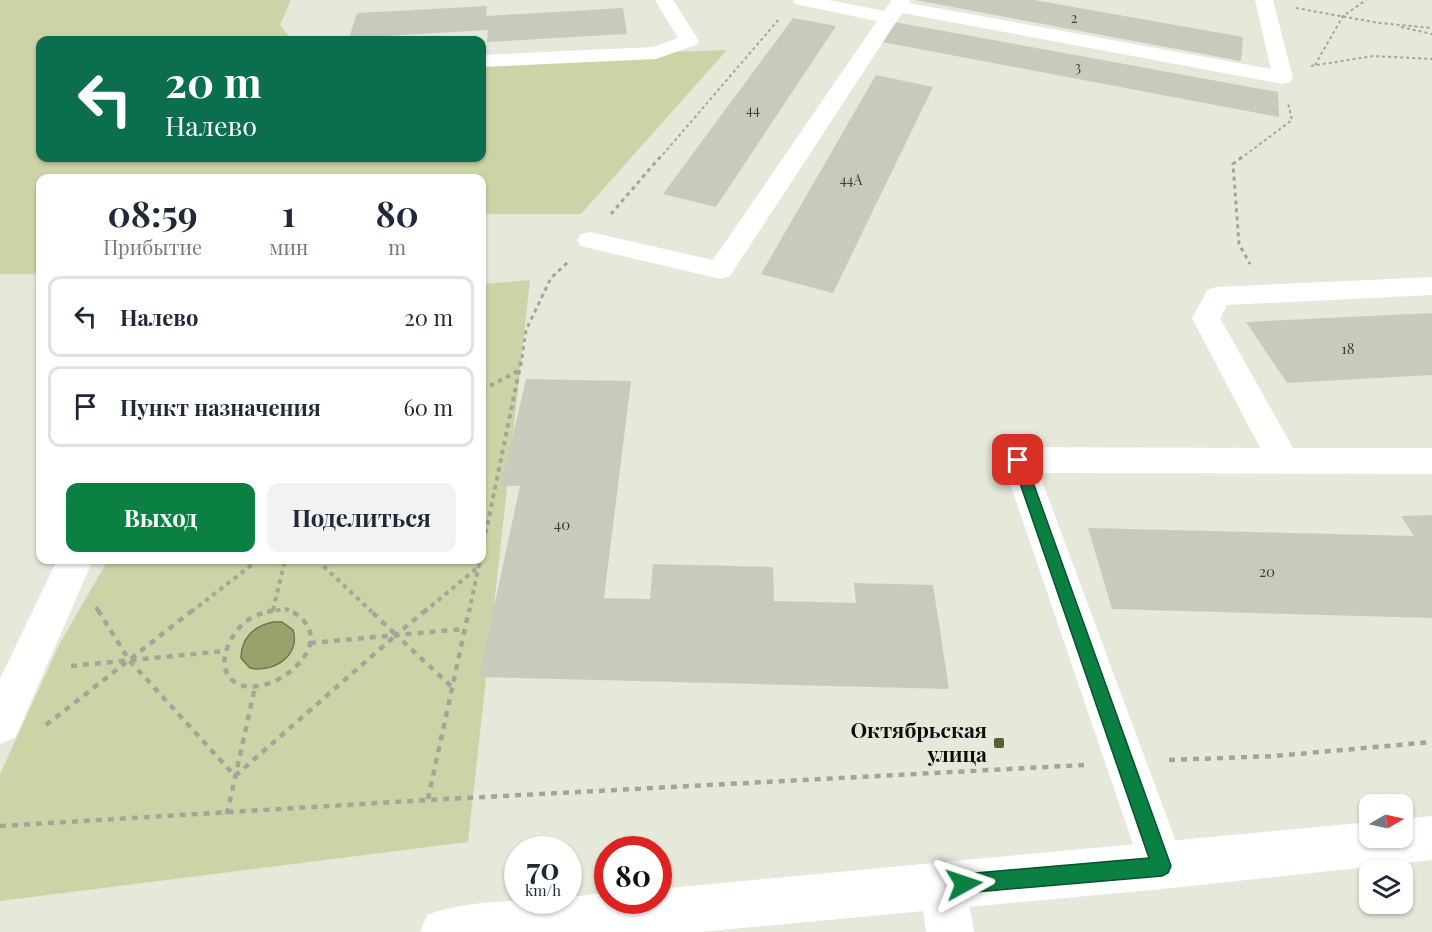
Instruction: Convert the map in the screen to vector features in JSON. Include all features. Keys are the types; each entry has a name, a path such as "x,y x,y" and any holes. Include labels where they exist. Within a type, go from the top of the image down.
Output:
{"main road":[{"path":"486,61 656,53 689,41 664,0"},
{"path":"802,0 896,8 1283,78 1264,1"},
{"path":"590,240 720,270 896,8"},
{"path":"1284,461 1206,318 1218,296 1432,286"},
{"path":"1162,866 1018,460 1432,461"},
{"path":"0,724 74,564"},
{"path":"444,932 1162,866 1432,838"},
{"path":"943,886 950,932"}],"path":[{"path":"1314,65 1343,16 1366,0"},
{"path":"1264,1 1432,34"},
{"path":"1379,23 1432,28"},
{"path":"1266,294 1239,244 1233,164 1292,120 1283,78 1314,65 1372,56 1432,59"},
{"path":"486,388 520,370"},
{"path":"75,564 129,660 235,776"},
{"path":"36,733 253,564"},
{"path":"273,610 284,564"},
{"path":"321,564 452,687"},
{"path":"428,800 479,564"},
{"path":"235,776 396,635 478,567"},
{"path":"273,610 292,611 306,619 311,629 307,654 286,676 272,683 255,687 243,686 232,680 226,671 225,651 234,634 244,623 258,614 273,610"},
{"path":"310,643 464,629"},
{"path":"25,670 225,651"},
{"path":"226,814 255,687"},
{"path":"0,826 428,800 1275,756 1432,742"}],"shaded area":[{"path":"0,0 291,0 280,25 289,36 36,36 36,162 486,162 486,59 727,50 581,214 486,214 486,174 36,174 36,274 0,274"},
{"path":"530,280 468,842 0,901 0,774 60,643 106,564 486,564 486,284"},
{"path":"282,622 293,630 293,648 283,661 276,665 268,668 250,668 241,658 243,644 260,626"}],"building":[{"path":"915,0 1034,0 1243,37 1241,61"},
{"path":"487,6 486,16 623,8 627,34 487,42 488,30 350,36 357,13"},
{"path":"793,18 836,26 716,207 663,194"},
{"path":"894,22 1278,92 1279,117 882,42"},
{"path":"876,75 933,87 833,293 761,274"},
{"path":"1432,313 1432,375 1287,383 1246,322"},
{"path":"526,379 631,381 604,598 650,599 653,564 773,567 774,601 856,603 854,583 933,585 949,689 479,677 520,486 501,486"},
{"path":"1432,515 1432,618 1112,609 1088,528 1414,536 1401,516"}],"place":[{"name":"Октябрьская улица","path":"999,743"}],"route":[{"path":"964,884 1162,866 1018,460"}]}
